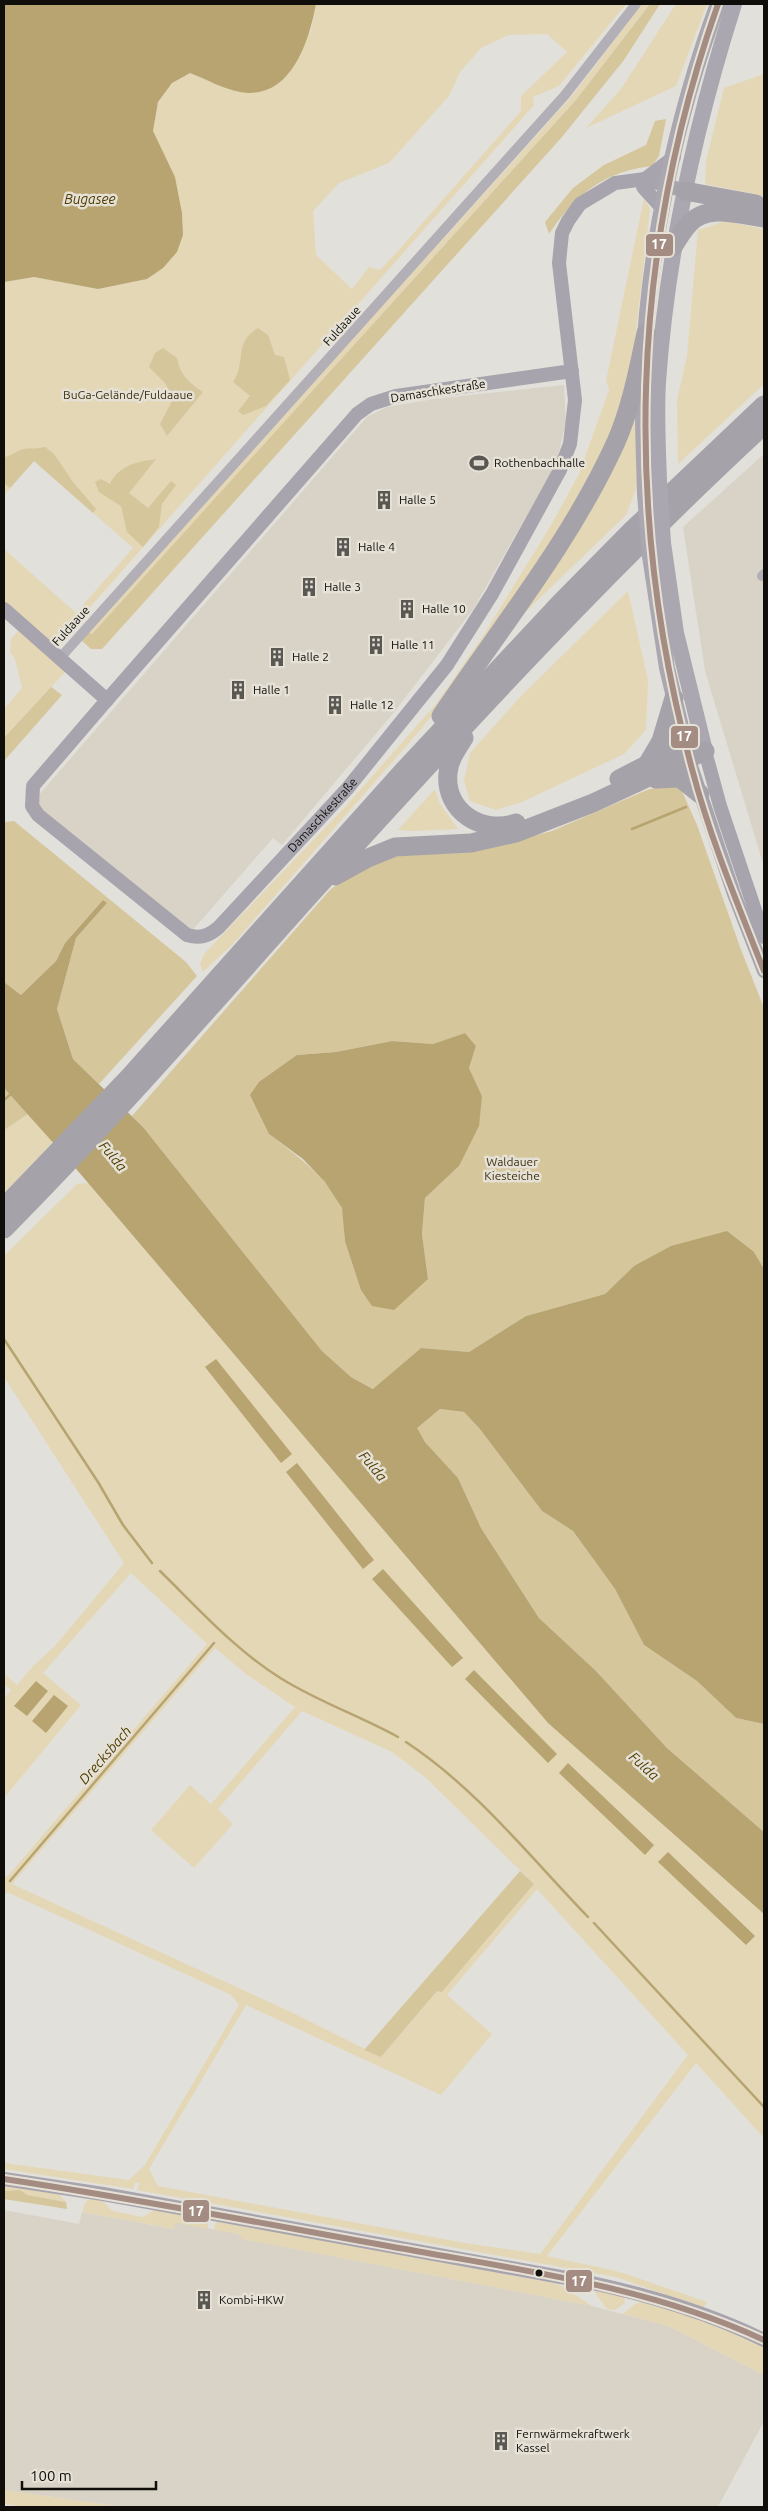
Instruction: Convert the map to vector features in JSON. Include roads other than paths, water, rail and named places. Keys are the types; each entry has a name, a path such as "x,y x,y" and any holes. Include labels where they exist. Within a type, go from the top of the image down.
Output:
{"highway":[{"path":"673,188 764,206"},
{"path":"674,247 688,224 696,217 709,212 720,211 764,218"},
{"path":"402,772 492,643 588,498 616,440 635,384 646,333"},
{"path":"4,1229 136,1092 231,974 402,772 631,531 764,405"},
{"path":"4,1207 129,1077 312,894 512,676 630,553 764,424"},
{"path":"512,676 458,747 450,764 448,781 450,794 458,808 469,819 488,826 509,825 646,771 677,777 700,794"},
{"path":"646,771 661,742 674,698"},
{"path":"312,894 346,869 382,852 419,844 471,843 516,833 646,771 668,755 694,754"}],"main road":[{"path":"694,754 674,698 666,668 650,556 645,494 643,374 646,333 662,208 673,188 700,86 718,4"},
{"path":"694,754 663,543 659,481 658,383 674,247 674,158 688,99 712,74 734,4"}],"street":[{"name":"Fuldaaue","path":"60,658 565,94 636,4"},
{"name":"Damaschkestraße","path":"644,183 674,158"},
{"path":"644,183 662,208"},
{"name":"Damaschkestraße","path":"572,372 427,390 396,396 371,404 357,414 33,786 32,806 46,822 178,928 191,936 206,936 219,927 347,788 446,665 492,594 560,470 570,444 575,400 572,372 559,263 560,246 568,221 580,204 594,194 644,183 673,188"},
{"path":"4,609 106,700"},
{"path":"694,754 700,794 740,911 764,971"},
{"path":"694,754 720,806 764,937"},
{"path":"4,2179 103,2194 591,2282 699,2313 764,2340"}],"water":[{"name":"Bugasee","path":"316,4 302,50 285,78 272,87 258,92 234,91 190,73 172,83 158,102 153,131 175,177 182,213 183,235 177,252 163,268 147,279 98,289 34,277 4,282 4,5"},
{"name":"Fulda","path":"103,900 107,903 76,938 57,1009 73,1059 143,1127 322,1351 351,1377 373,1389 421,1348 469,1352 526,1316 605,1294 634,1266 671,1246 727,1231 754,1252 764,1269 764,1724 736,1718 697,1681 644,1645 615,1589 573,1531 542,1511 479,1428 464,1412 440,1409 417,1428 425,1442 458,1478 481,1528 539,1618 596,1671 667,1748 764,1832 764,1914 548,1723 66,1157 4,1088 4,982 21,995 56,961 65,943"},
{"path":"465,1033 476,1046 469,1068 482,1096 479,1126 459,1166 425,1198 422,1234 428,1279 394,1310 372,1306 361,1290 345,1241 342,1208 325,1182 303,1159 269,1134 250,1095 259,1082 297,1055 336,1052 392,1041 433,1044"},
{"path":"216,1359 292,1454 281,1463 205,1367"},
{"path":"297,1463 374,1560 363,1569 286,1472"},
{"path":"383,1569 463,1658 452,1667 372,1579"},
{"path":"474,1670 557,1754 548,1763 465,1679"},
{"path":"36,1681 48,1691 27,1716 14,1706"},
{"path":"54,1695 68,1706 46,1733 32,1721"},
{"path":"568,1763 654,1845 645,1855 559,1773"},
{"path":"668,1852 755,1936 746,1945 658,1862"}],"waterway":[{"path":"632,829 686,807"},
{"path":"4,1100 12,1093"},
{"path":"4,1339 98,1482 123,1525 152,1563"},
{"path":"160,1571 233,1642 265,1668 310,1695 398,1737"},
{"name":"Drecksbach","path":"10,1881 214,1643"},
{"path":"406,1742 456,1780 502,1824 588,1917"},
{"path":"594,1923 764,2107"}],"place":[{"name":"Rothenbachhalle","path":"479,463"},
{"name":"Halle 5","path":"384,500"},
{"name":"Halle 4","path":"343,547"},
{"name":"Halle 3","path":"309,587"},
{"name":"Halle 10","path":"407,609"},
{"name":"Halle 11","path":"376,645"},
{"name":"Halle 2","path":"277,657"},
{"name":"Halle 1","path":"238,690"},
{"name":"Halle 12","path":"335,705"},
{"name":"Kombi-HKW","path":"204,2300"},
{"name":"Fernwärmekraftwerk Kassel","path":"501,2441"}],"park label":[{"name":"BuGa-Gelände/Fuldaaue","path":"128,395"},
{"name":"Waldauer Kiesteiche","path":"512,1169"}]}
